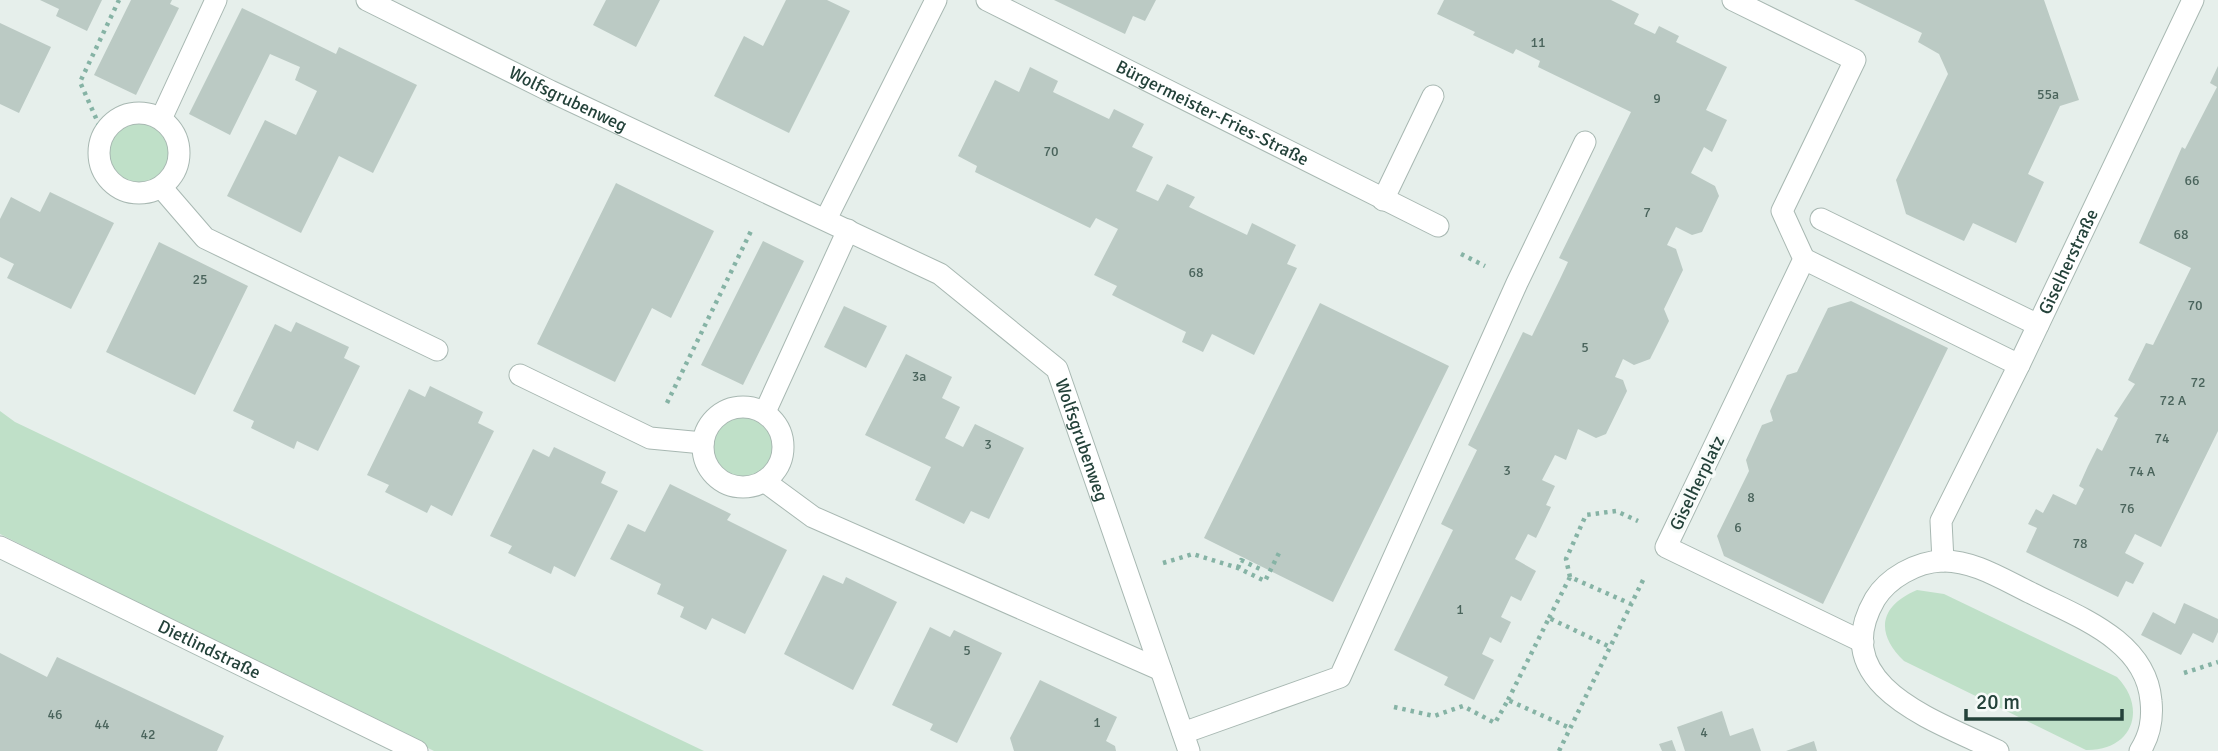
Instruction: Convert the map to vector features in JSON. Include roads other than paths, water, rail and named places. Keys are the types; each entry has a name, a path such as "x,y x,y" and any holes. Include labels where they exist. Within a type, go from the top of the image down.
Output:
{"street":[{"path":"161,119 216,0"},
{"name":"Wolfsgrubenweg","path":"367,0 550,91 940,274 1056,369 1129,572 1186,742"},
{"path":"826,219 936,0"},
{"name":"Bürgermeister-Fries-Straße","path":"987,0 1438,226"},
{"path":"1733,0 1855,60 1782,211 1804,260 2019,365"},
{"name":"Giselherstraße","path":"1943,561 1941,521 2038,326 2193,0"},
{"path":"1383,200 1433,96"},
{"path":"135,113 161,119 178,140 180,153 171,179 161,187 135,193 111,183 99,160 103,134 123,116 135,113"},
{"path":"1186,742 1340,677 1517,283 1585,142"},
{"path":"161,187 205,238 437,350"},
{"path":"1821,219 2038,326"},
{"path":"765,412 848,230"},
{"name":"Giselherplatz","path":"1804,260 1668,542 1863,642"},
{"path":"520,375 650,438 703,443"},
{"path":"738,406 765,412 775,421 784,447 775,472 764,481 740,487 717,478 704,456 703,443 714,418 725,410 738,406"},
{"path":"764,481 813,517 1161,670"},
{"name":"Dietlindstraße","path":"0,547 417,751"},
{"path":"1998,751 1898,702 1865,662 1863,642 1866,617 1889,582 1908,570 1943,561 1981,569 2081,618 2118,641 2136,659 2150,684 2153,715 2148,737 2140,751"}]}
